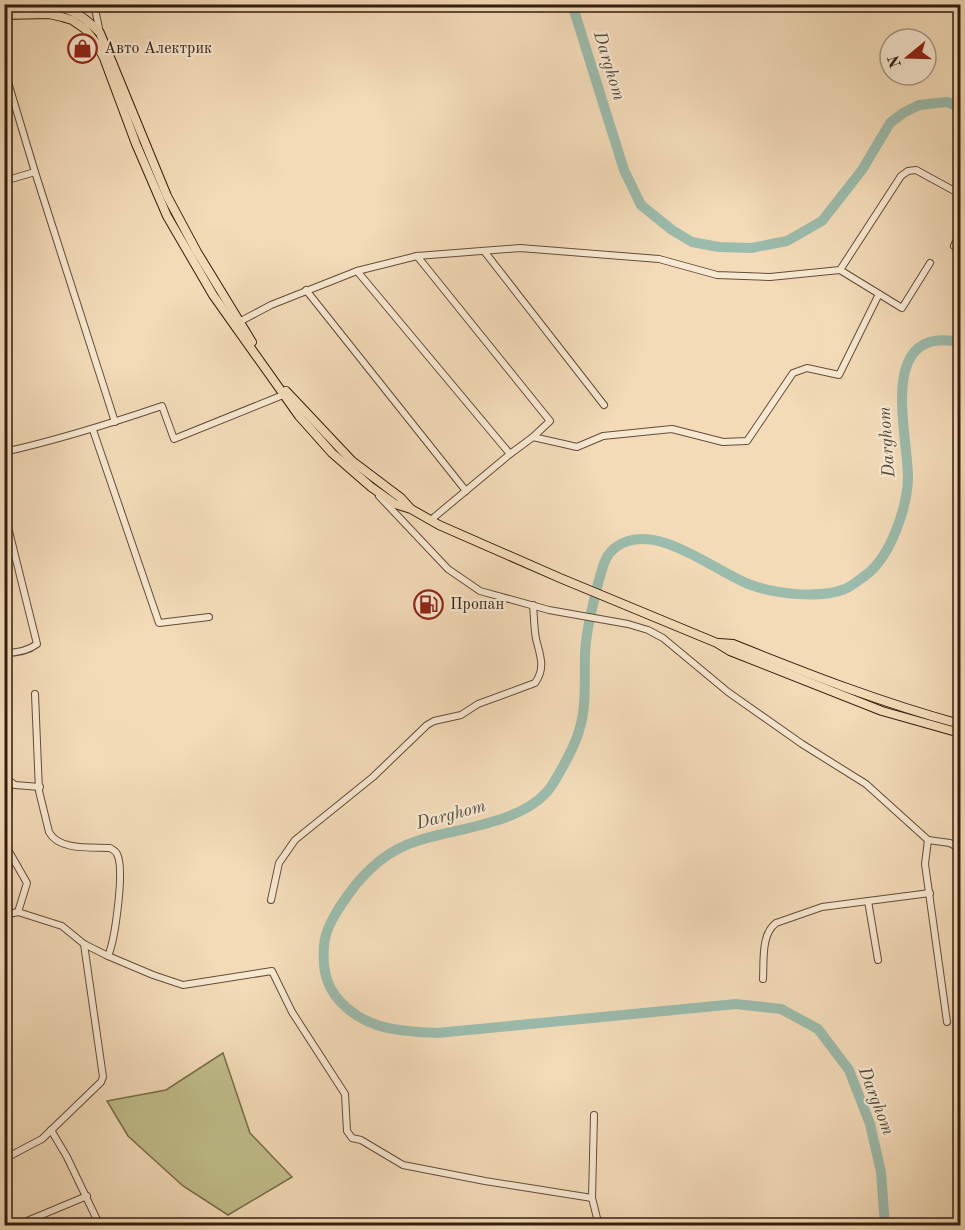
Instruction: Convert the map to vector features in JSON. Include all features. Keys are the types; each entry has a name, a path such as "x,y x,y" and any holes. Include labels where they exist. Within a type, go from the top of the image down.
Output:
{"main road":[{"path":"16,14 28,9 55,5 80,14 100,33 164,198 167,216 213,295 299,416 332,453 371,487 395,504 432,519 439,525 560,578 717,642 730,651 882,711 960,733"},
{"path":"4,15 49,14 72,20 85,29 104,58 136,144 164,198 239,322 285,390 352,461 401,498 411,509"},
{"path":"717,642 733,644 831,683 960,724"}],"street":[{"path":"94,4 100,33"},
{"path":"4,69 116,422"},
{"path":"840,270 901,176 908,171 916,170 960,194"},
{"path":"4,181 35,172"},
{"path":"954,246 960,233"},
{"path":"239,322 271,305 357,271 417,256 520,248 659,259 717,275 771,277 840,270 902,308 930,263"},
{"path":"484,251 604,405"},
{"path":"417,256 550,421 432,519"},
{"path":"357,271 510,454"},
{"path":"306,290 466,491"},
{"path":"533,437 577,447 603,436 672,429 723,442 747,441 793,373 807,368 839,375 879,294"},
{"path":"4,452 93,430 162,406 174,438 283,394"},
{"path":"93,430 159,623 209,617"},
{"path":"371,487 448,569 480,591 549,610 628,624 648,630 675,646 728,692 811,750 866,784 928,840 950,843 960,849"},
{"path":"4,511 37,644 32,648 4,653"},
{"path":"270,900 279,863 295,840 373,777 427,725 461,714 478,704 535,683 540,676 542,666 533,605"},
{"path":"35,694 42,810 51,837 62,844 111,848 118,857 119,908 113,946 108,956"},
{"path":"7,778 15,785 40,786"},
{"path":"7,778 7,848 27,883 18,912"},
{"path":"928,840 925,864 947,1022"},
{"path":"763,979 765,945 771,927 776,923 822,907 930,892"},
{"path":"868,901 878,960"},
{"path":"4,915 18,912 62,926 84,944 108,956 183,985 272,971 291,1012 345,1094 347,1131 352,1137 403,1165 592,1198"},
{"path":"4,1159 42,1139 101,1082 103,1077 84,944"},
{"path":"594,1115 592,1198 599,1226"},
{"path":"51,1130 87,1196 100,1226"},
{"path":"15,1226 87,1196"}],"shaded area":[{"path":"223,1053 250,1133 292,1177 228,1215 183,1186 128,1136 107,1101 166,1090"}],"waterway":[{"name":"Darghоm","path":"572,4 624,170 641,205 672,230 692,242 719,247 751,248 787,241 822,221 862,170 890,123 919,105 947,102 960,107"},
{"name":"Darghоm","path":"885,1226 881,1172 870,1124 849,1070 818,1029 781,1009 736,1004 437,1033 401,1030 378,1025 357,1016 340,1002 327,980 324,946 329,926 344,900 378,862 396,850 417,841 511,815 528,807 543,796 554,782 571,751 582,722 590,617 604,562 616,547 632,540 648,539 666,543 751,585 773,591 810,595 845,589 875,567 890,544 905,503 908,478 902,411 907,366 916,350 934,341 960,342"}],"place":[{"name":"Авто Алектрик","path":"83,49"},
{"name":"Пропан","path":"429,605"}]}
